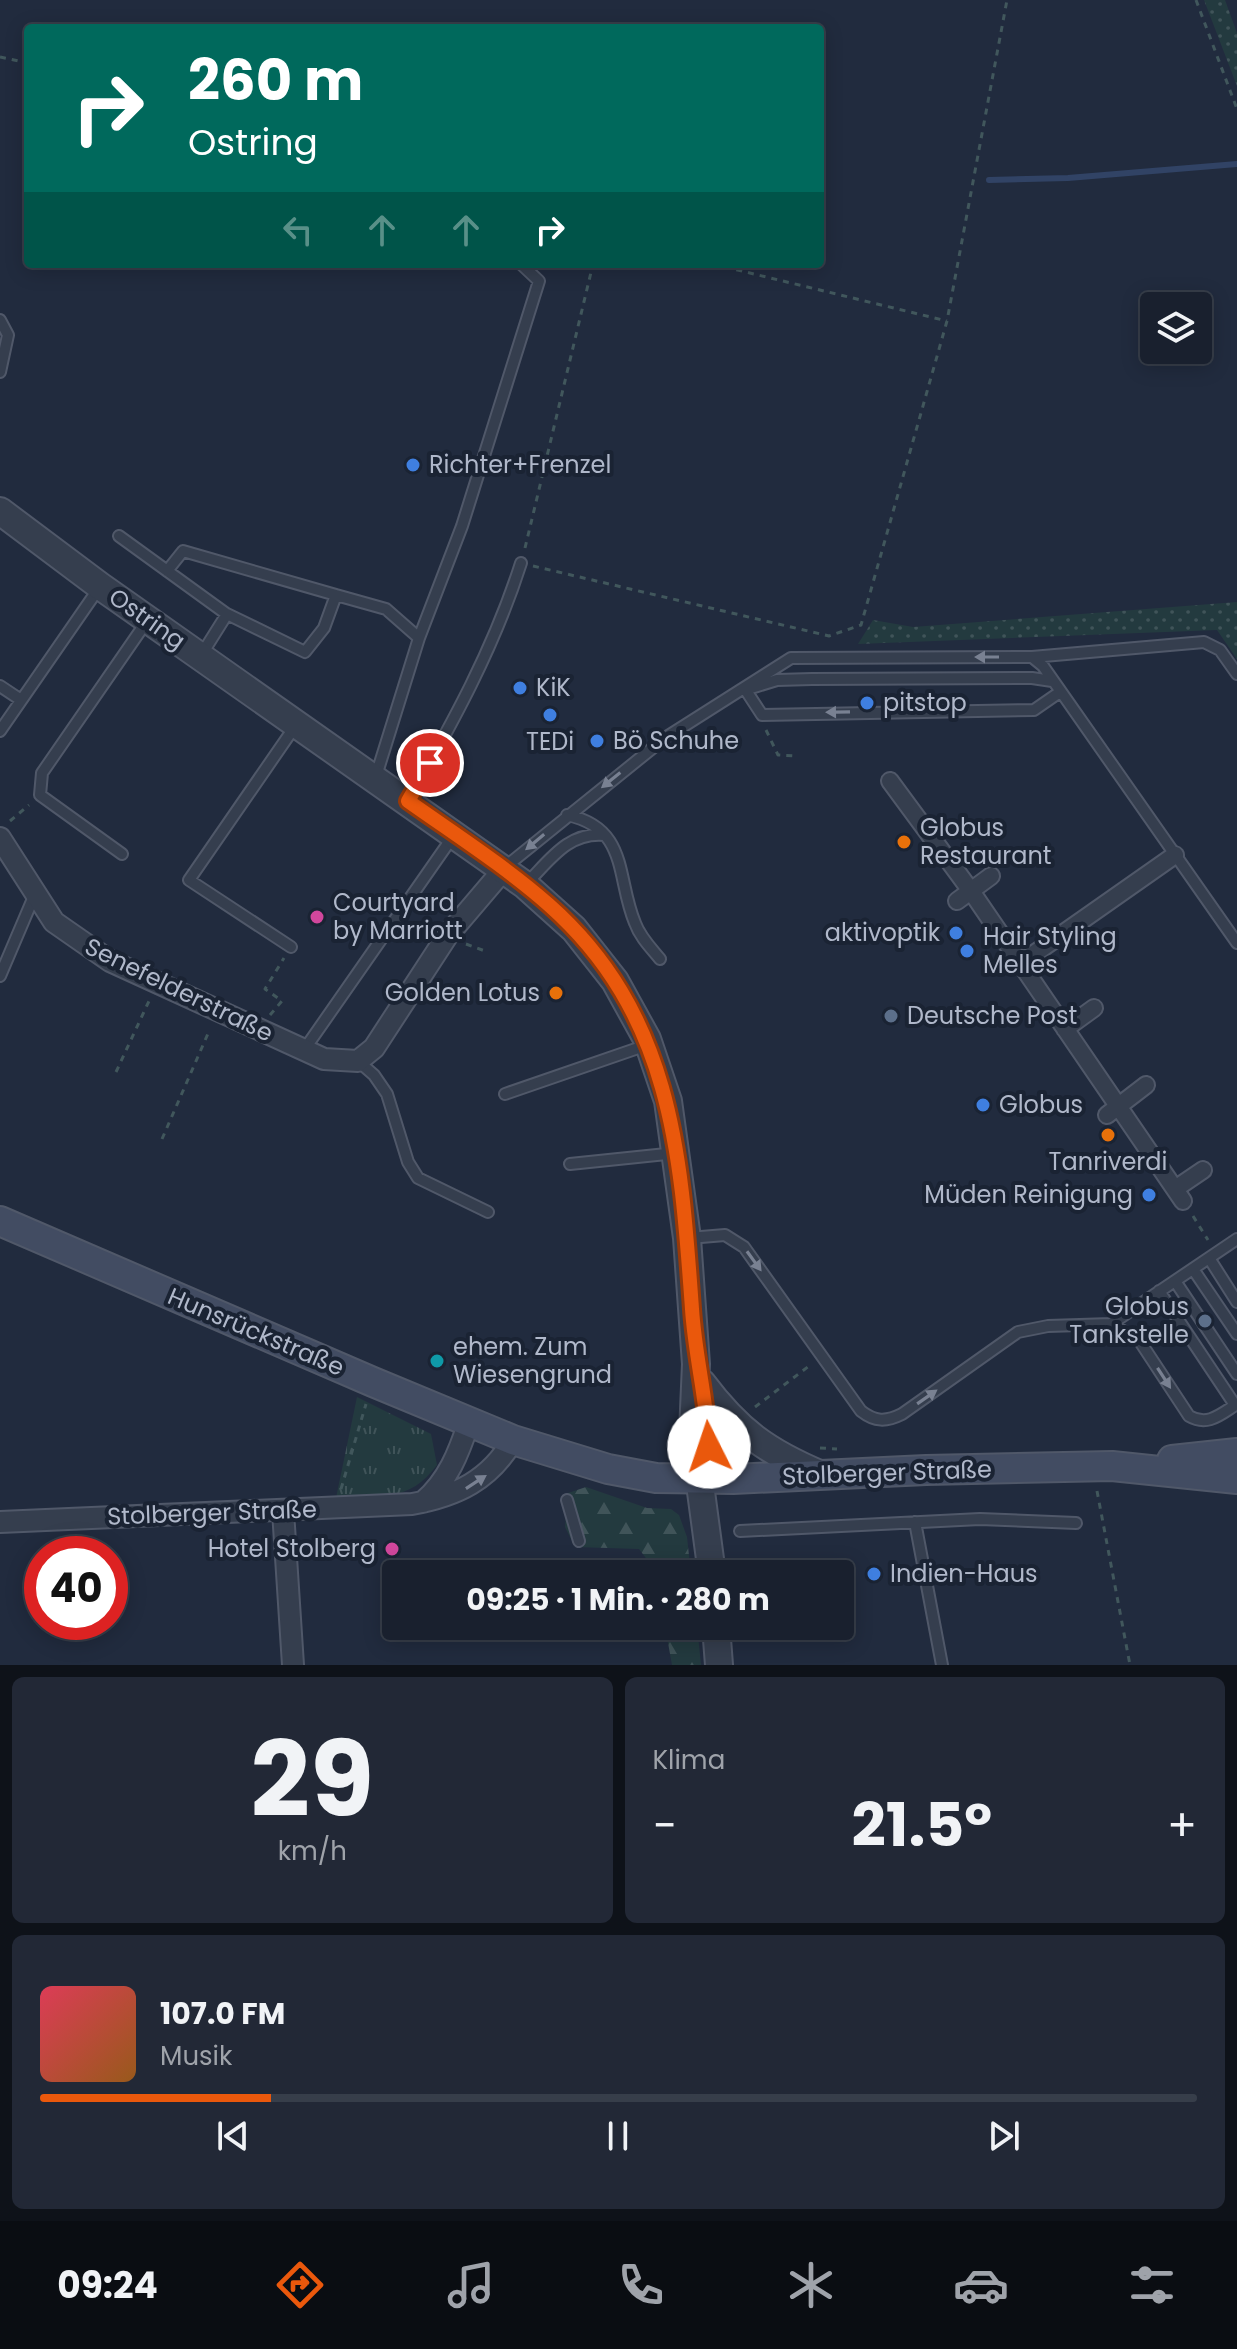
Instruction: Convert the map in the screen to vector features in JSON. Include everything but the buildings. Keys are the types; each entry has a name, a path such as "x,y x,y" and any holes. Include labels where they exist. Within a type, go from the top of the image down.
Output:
{"main road":[{"name":"Hunsrückstraße","path":"0,1221 513,1440"},
{"name":"Stolberger Straße","path":"513,1440 608,1469 656,1478 1112,1466 1237,1479"},
{"path":"1112,1466 1237,1453"}],"street":[{"name":"Ostring","path":"0,511 100,586 525,885 574,929 626,1000 649,1045 668,1101 678,1152 709,1447 702,1479 711,1560"},
{"path":"890,781 964,896 1021,963 1065,1029 1112,1111 1179,1195 1203,1170"},
{"name":"Senefelderstraße","path":"4,830 35,894 54,922 83,946 304,1050 338,1062 358,1061"},
{"path":"1021,963 1175,855"},
{"path":"358,1061 385,1034 447,936 504,869"},
{"path":"964,896 991,876"},
{"path":"1065,1029 1094,1008"},
{"path":"1112,1111 1146,1085"},
{"path":"699,1374 724,1412 749,1436 781,1458 822,1475"},
{"path":"423,1502 434,1493 457,1456 469,1422"},
{"name":"Stolberger Straße","path":"0,1522 423,1502 482,1480 504,1456 513,1440"},
{"path":"283,1511 293,1665"},
{"path":"717,1640 719,1665"}],"lane":[{"path":"375,778 419,638 462,526 539,281 525,268"},
{"path":"0,320 8,335 1,368"},
{"path":"119,536 228,615 305,652 324,628 336,595"},
{"path":"167,571 183,551 386,609 419,638"},
{"path":"408,801 469,694 505,613 521,563"},
{"path":"0,731 100,586"},
{"path":"200,657 228,615"},
{"path":"122,854 40,795 42,773 148,619"},
{"path":"504,869 665,738 745,689 780,663 805,657 1032,657 1204,642 1220,650 1237,674"},
{"path":"1032,657 1237,943"},
{"path":"745,689 777,680 812,679 1032,678 1052,681"},
{"path":"0,686 21,700"},
{"path":"745,689 762,715 1034,710 1060,692"},
{"path":"291,947 189,880 297,724"},
{"path":"567,815 583,819 606,835 618,854 635,924 660,959"},
{"path":"304,1050 455,834"},
{"path":"525,885 568,842 588,834 606,835"},
{"path":"0,976 35,894"},
{"path":"505,1094 649,1045"},
{"path":"358,1061 374,1075 387,1094 408,1162 418,1178 488,1212"},
{"path":"570,1164 678,1152"},
{"path":"687,1238 725,1235 744,1247 861,1411 881,1421 902,1414 1018,1332 1048,1326 1111,1324 1139,1340 1189,1416 1203,1422 1213,1419 1236,1405 1159,1291"},
{"path":"1111,1324 1237,1239"},
{"path":"1212,1256 1237,1302"},
{"path":"1193,1269 1237,1334"},
{"path":"1175,1281 1237,1374"},
{"path":"567,1500 579,1541"},
{"path":"740,1531 980,1519 1076,1523"},
{"path":"915,1522 942,1665"}],"path":[{"path":"592,268 521,563 829,636 861,625 947,321 1007,0"},
{"path":"1196,0 1237,109"},
{"path":"0,57 24,62"},
{"path":"729,268 947,321"},
{"path":"762,715 770,744 778,755 798,756"},
{"path":"4,830 40,795"},
{"path":"257,1029 282,1001 265,989 291,947"},
{"path":"116,1072 157,983"},
{"path":"162,1139 218,1011"},
{"path":"1179,1195 1212,1256"},
{"path":"753,1408 822,1356"},
{"path":"337,1508 373,1382"},
{"path":"1097,1491 1130,1665"}],"green space":[{"path":"1204,0 1225,0 1237,33 1237,86"},
{"path":"1237,602 1237,659 1217,630 858,644 873,620 913,627"},
{"path":"357,1397 431,1434 437,1465 415,1486 404,1492 379,1497 336,1498"},
{"path":"586,1487 647,1508 671,1509 679,1515 687,1537 689,1560 647,1560 639,1549 575,1547 565,1527 568,1493"},
{"path":"668,1640 698,1640 701,1665 672,1665"}],"waterway":[{"path":"989,180 1068,178 1237,164"}],"place":[{"name":"Richter+Frenzel","path":"413,465"},
{"name":"KiK","path":"520,688"},
{"name":"pitstop","path":"867,703"},
{"name":"TEDi","path":"550,715"},
{"name":"Bö Schuhe","path":"597,741"},
{"name":"Globus Restaurant","path":"904,842"},
{"name":"Courtyard by Marriott","path":"317,917"},
{"name":"aktivoptik","path":"956,933"},
{"name":"Hair Styling Melles","path":"967,951"},
{"name":"Golden Lotus","path":"556,993"},
{"name":"Deutsche Post","path":"891,1016"},
{"name":"Globus","path":"983,1105"},
{"name":"Tanriverdi","path":"1108,1135"},
{"name":"Müden Reinigung","path":"1149,1195"},
{"name":"Globus Tankstelle","path":"1205,1321"},
{"name":"ehem. Zum Wiesengrund","path":"437,1361"},
{"name":"Hotel Stolberg","path":"392,1549"},
{"name":"Indien-Haus","path":"874,1574"}],"route":[{"path":"430,763 408,801 551,906 574,929 615,981 647,1039 676,1133 696,1364 705,1402 709,1447"}]}
